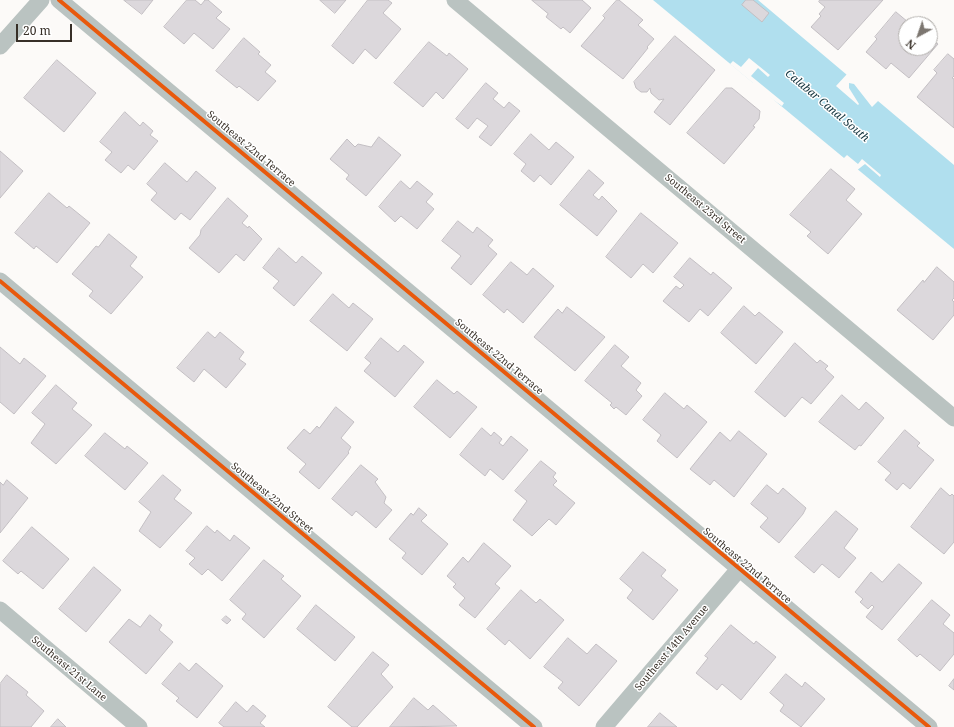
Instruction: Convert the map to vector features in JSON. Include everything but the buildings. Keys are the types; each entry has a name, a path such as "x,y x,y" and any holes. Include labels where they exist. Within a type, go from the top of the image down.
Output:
{"street":[{"path":"0,46 41,0"},
{"name":"Southeast 22nd Terrace","path":"59,0 929,727"},
{"name":"Southeast 23rd Street","path":"455,0 954,418"},
{"name":"Southeast 22nd Street","path":"0,281 534,727"},
{"name":"Southeast 14th Avenue","path":"604,727 739,569"},
{"name":"Southeast 21st Lane","path":"0,610 139,727"}],"water":[{"name":"Calabar Canal South","path":"653,0 758,0 954,165 954,249"}],"pier":[{"path":"749,58 770,75 768,77 758,68 751,76 784,103 782,106 752,85 753,83 730,64 733,61 741,67"},
{"path":"847,74 879,100 872,107 854,84 849,83 849,88 859,104 858,105 836,86"},
{"path":"847,155 858,164 862,159 881,175 880,177 865,164 856,171 843,159"}],"cycle path":[{"path":"59,0 929,727"},
{"path":"0,281 534,727"}]}
